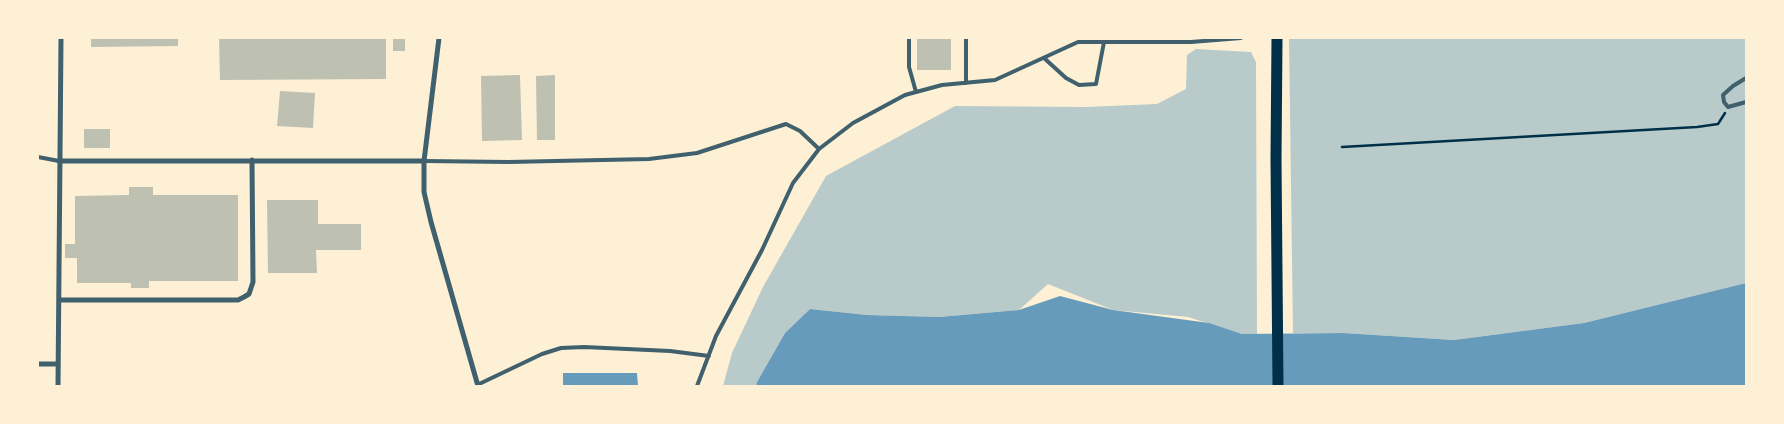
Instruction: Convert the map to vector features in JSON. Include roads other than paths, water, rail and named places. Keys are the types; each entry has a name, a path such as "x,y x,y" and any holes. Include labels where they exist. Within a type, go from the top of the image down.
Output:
{"main road":[{"path":"1277,38 1278,386"}],"street":[{"path":"58,386 61,38"},
{"path":"439,38 423,182 428,214 477,386"},
{"path":"59,300 238,300 247,295 252,288 253,282 252,160"},
{"path":"60,161 424,161"},
{"path":"38,364 58,364"}],"lane":[{"path":"909,38 909,67 916,92"},
{"path":"966,38 966,83"},
{"path":"698,386 716,336 762,250 793,183 820,148 853,123 904,95 942,85 994,80 1078,42 1191,42 1241,38"},
{"path":"1044,58 1066,78 1079,85 1096,84 1104,42"},
{"path":"1746,78 1723,95 1724,102 1728,107 1746,102"},
{"path":"424,161 509,162 650,159 697,153 786,124 800,131 820,148"},
{"path":"38,157 60,161"},
{"path":"477,386 542,354 561,348 584,347 670,351 709,356"}],"water":[{"path":"1746,283 1746,386 756,386 785,333 810,309 867,315 939,317 1019,310 1060,296 1113,310 1209,323 1242,334 1343,333 1454,340 1584,323"},
{"path":"563,373 637,373 638,386 563,386"}]}
